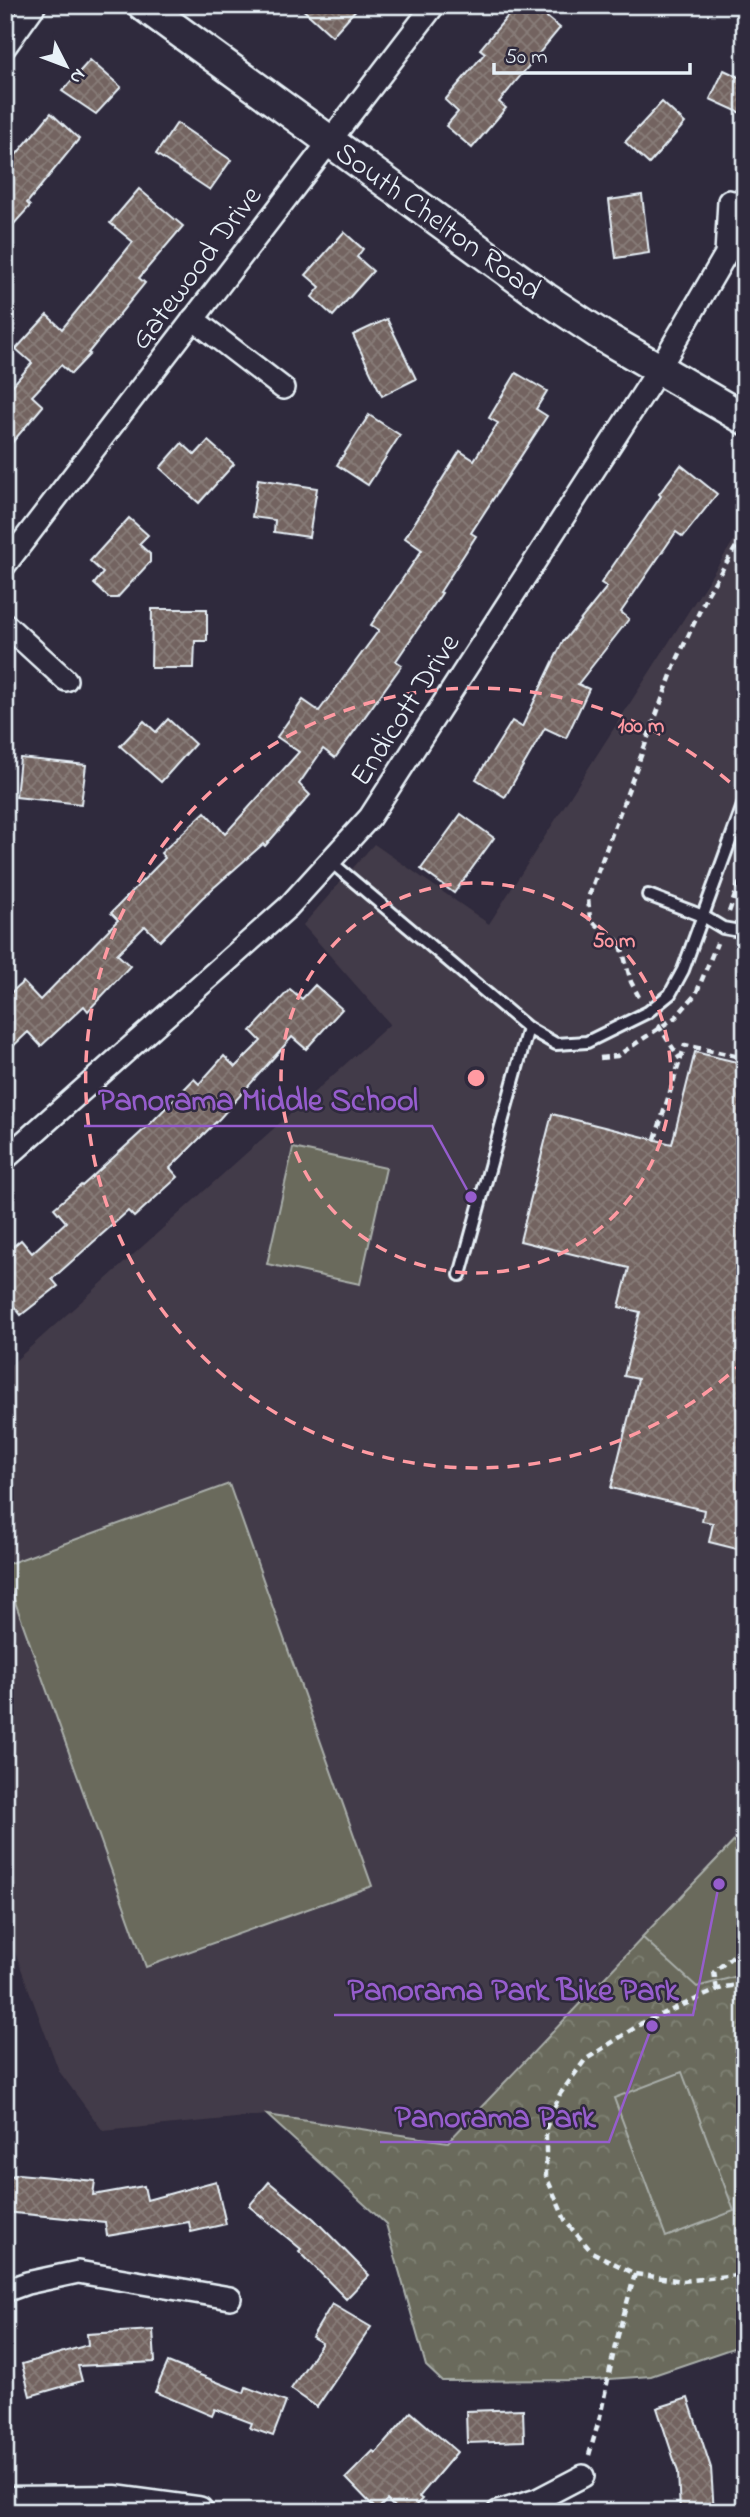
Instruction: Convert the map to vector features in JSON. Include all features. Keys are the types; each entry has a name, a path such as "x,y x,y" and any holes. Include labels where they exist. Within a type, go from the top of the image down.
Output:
{"main road":[{"name":"South Chelton Road","path":"143,5 545,298 604,337 745,418"},
{"path":"5,2502 116,2501 198,2512"}],"street":[{"path":"5,47 36,5"},
{"name":"Gatewood Drive","path":"5,565 434,5"},
{"name":"Endicott Drive","path":"5,1160 288,907 370,817 659,369 726,254 729,201"},
{"path":"193,318 283,388"},
{"path":"5,624 66,680"},
{"path":"5,2291 27,2283 78,2272 230,2298"},
{"path":"498,2512 537,2500 583,2476"}],"lane":[{"path":"331,862 528,1028 556,1044 587,1042 648,1012 670,993 683,970 745,800"},
{"path":"648,895 703,916 723,928 745,932"},
{"path":"460,1275 528,1028"}],"path":[{"path":"680,1059 631,982 621,945 590,919 588,898 676,662 708,593 745,532"},
{"path":"597,1058 617,1056 661,1028 676,1017 696,994 745,866"},
{"path":"655,1139 685,1045 745,1058"},
{"path":"717,1990 714,1972 745,1946"},
{"path":"745,1984 717,1990 642,2023 586,2060 559,2094 546,2128 546,2176 566,2222 593,2252 635,2274 683,2281 745,2274"},
{"path":"583,2476 635,2274"}],"shaded area":[{"path":"745,523 745,1830 448,2143 267,2115 103,2131 59,2071 5,1925 5,1370 390,1024 303,925 374,844 489,924"}],"green space":[{"path":"293,1148 386,1168 360,1284 267,1264"},
{"path":"229,1484 372,1886 146,1967 5,1574 5,1565"},
{"path":"745,1830 745,2344 651,2376 595,2380 442,2381 426,2366 386,2224 267,2115 448,2142"},
{"path":"745,1830 745,1974 697,1987 642,1937"},
{"path":"682,2072 734,2211 666,2237 614,2098"}],"building":[{"path":"298,5 360,5 332,36"},
{"path":"517,5 532,5 560,28 499,102 506,108 472,148 446,126 458,112 445,100 485,53 480,49"},
{"path":"90,60 121,87 96,114 62,91"},
{"path":"724,70 745,80 745,115 710,99"},
{"path":"662,102 685,123 649,164 625,142"},
{"path":"51,113 79,139 27,203 30,206 5,234 5,168"},
{"path":"177,123 231,160 210,190 156,154"},
{"path":"139,189 183,226 139,278 145,283 88,353 90,354 71,374 61,365 32,396 43,406 5,451 5,394 32,363 16,349 47,315 62,329 133,242 110,223"},
{"path":"642,195 649,253 616,258 609,200"},
{"path":"344,232 363,249 357,257 373,271 333,316 312,297 320,287 306,275"},
{"path":"387,319 416,379 382,396 353,335"},
{"path":"516,373 547,391 536,409 547,416 471,533 476,536 440,592 442,593 396,661 402,665 335,758 323,749 299,784 310,795 265,846 263,844 202,898 160,941 145,926 117,954 130,966 88,1011 84,1006 41,1046 28,1032 5,1054 5,998 23,982 40,1000 118,920 111,913 165,858 161,853 205,812 225,834 299,752 277,737 303,700 319,711 379,630 371,625 422,550 405,538 460,451 474,460 498,423 489,418"},
{"path":"369,415 400,435 368,485 337,465"},
{"path":"208,441 234,464 199,503 160,468 182,443 195,455"},
{"path":"681,465 717,494 683,537 676,532 621,612 629,619 578,684 589,689 566,738 545,728 505,797 476,779 512,721 522,727 562,643 607,587 601,583"},
{"path":"258,479 317,488 309,537 274,532 275,520 252,517"},
{"path":"129,518 148,535 139,544 150,554 150,562 117,598 109,598 94,584 103,573 90,561"},
{"path":"152,609 207,609 207,641 195,641 194,668 151,668"},
{"path":"168,719 195,744 161,782 120,746 144,721 156,732"},
{"path":"20,758 86,765 81,804 16,797"},
{"path":"461,814 494,838 454,893 421,869"},
{"path":"315,985 342,1009 306,1049 292,1037 220,1118 170,1168 178,1177 134,1217 128,1211 52,1279 58,1286 21,1315 5,1295 5,1253 21,1240 32,1253 66,1222 54,1208 148,1126 194,1079 199,1084 224,1056 235,1067 261,1041 251,1031 290,989 302,999"},
{"path":"695,1052 745,1064 745,1551 709,1542 713,1523 702,1521 704,1510 611,1488 638,1379 624,1376 640,1312 619,1307 629,1268 520,1241 552,1114 672,1144"},
{"path":"18,2174 95,2181 93,2195 144,2186 147,2200 216,2181 226,2224 191,2232 189,2222 107,2236 105,2222 5,2212 5,2178"},
{"path":"269,2182 314,2219 369,2275 346,2299 299,2251 301,2249 249,2206"},
{"path":"332,2304 371,2327 317,2407 291,2389 322,2343 312,2337"},
{"path":"153,2330 155,2362 78,2366 82,2381 30,2396 22,2364 88,2345 87,2334"},
{"path":"168,2362 244,2393 246,2387 286,2402 273,2436 250,2428 252,2423 215,2409 212,2416 155,2392"},
{"path":"688,2398 711,2468 714,2512 680,2512 678,2472 657,2408"},
{"path":"523,2409 524,2441 467,2443 466,2411"},
{"path":"411,2412 457,2452 419,2497 422,2499 410,2512 399,2512 387,2500 377,2510 346,2478 373,2451 376,2453"}],"place":[{"name":"Panorama Middle School","path":"471,1197"},
{"name":"Panorama Park Bike Park","path":"719,1884"},
{"name":"Panorama Park","path":"652,2026"}]}
